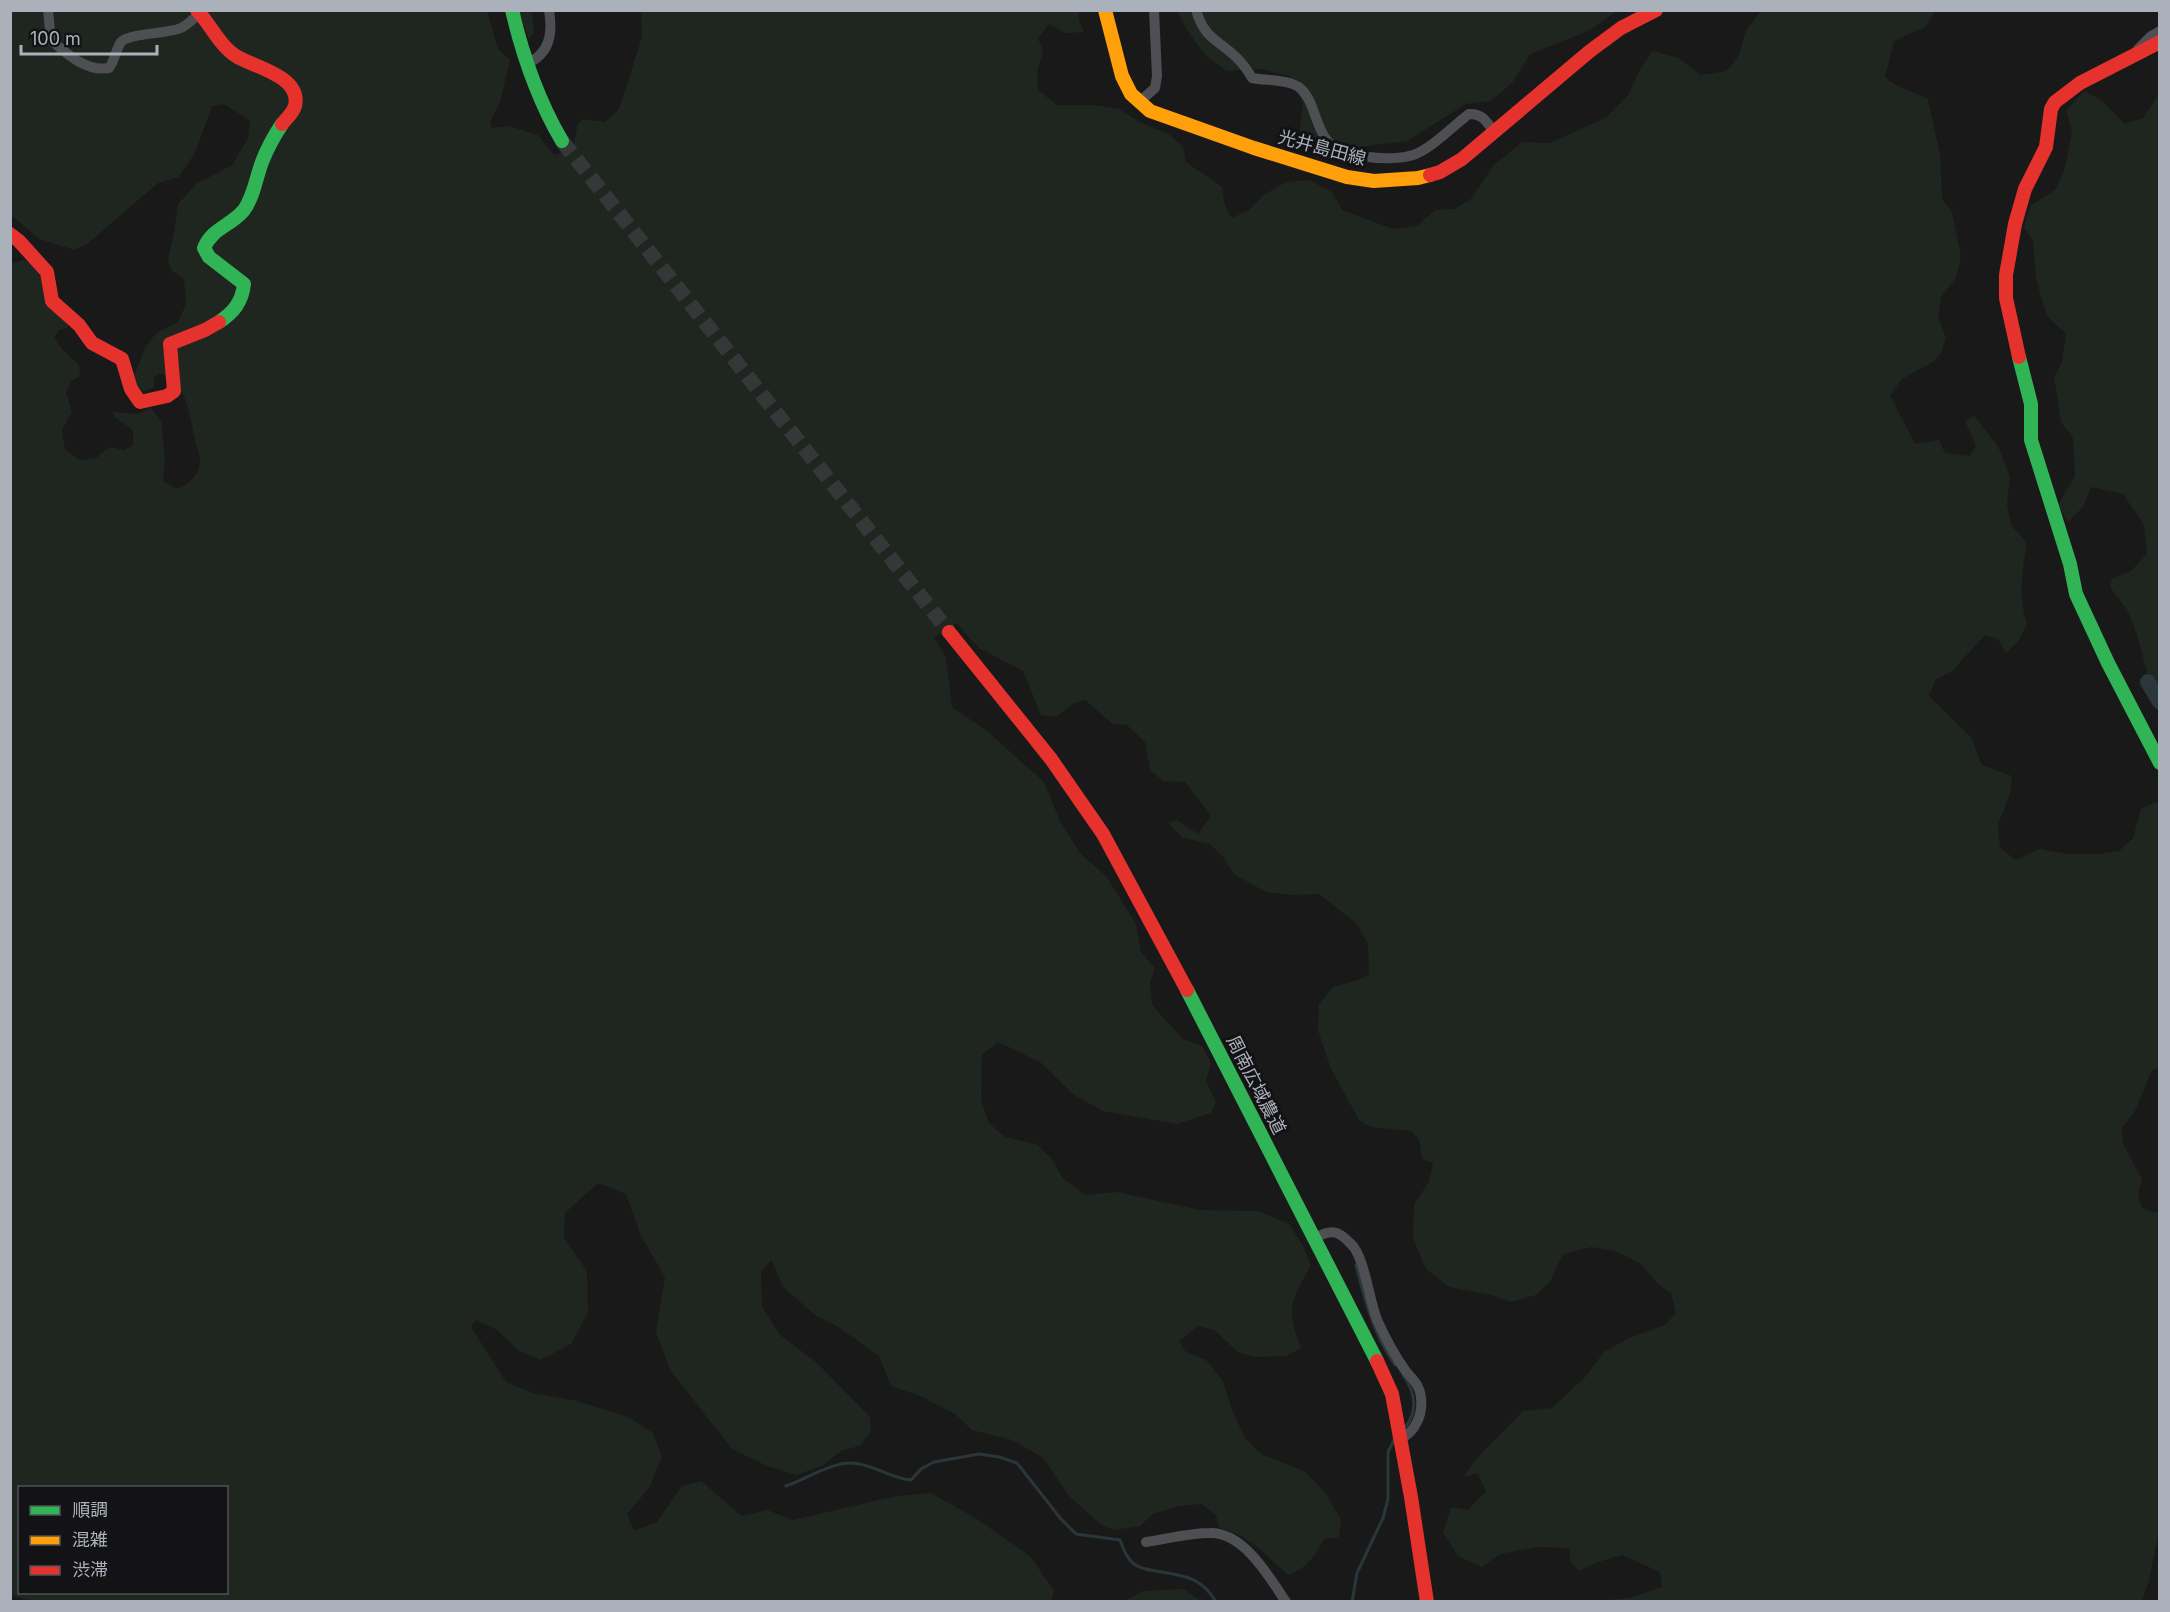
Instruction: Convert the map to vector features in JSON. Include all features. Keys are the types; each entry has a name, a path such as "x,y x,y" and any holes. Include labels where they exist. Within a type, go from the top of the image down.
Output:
{"street":[{"path":"10,234 26,248 46,272 52,301 79,326 92,343 113,352 122,359 131,389 140,402 149,398 171,396 175,392 175,386 170,344 207,331 224,319 237,304 244,290 244,284 209,257 204,248 207,237 215,229 232,221 244,208 250,199 258,167 281,125 295,107 296,100 286,80 234,55 198,12 183,27 165,33 127,38 120,43 114,62 109,68 101,69 91,68 67,55 51,40 48,10"},
{"path":"512,10 536,92 562,141"},
{"path":"526,64 531,62 549,43 552,28 549,10"},
{"name":"光井島田線","path":"1106,10 1122,76 1131,94 1150,111 1254,148 1347,177 1374,180 1418,178 1440,172 1462,159 1495,134 1590,51 1621,28 1656,10"},
{"path":"1139,102 1155,88 1157,76 1154,10"},
{"path":"1196,10 1200,23 1208,36 1238,59 1252,78 1289,83 1302,90 1326,140 1345,153 1390,158 1413,155 1433,143 1469,114 1482,117 1495,134"},
{"path":"2132,56 2151,36 2160,31"},
{"path":"2160,42 2080,83 2060,97 2050,109 2046,147 2025,189 2011,241 2006,275 2006,298 2013,336 2029,396 2031,440 2070,564 2076,594 2108,663 2160,763"},
{"name":"周南広域農道","path":"949,632 1051,759 1103,834 1153,925 1366,1337 1392,1394 1427,1602"},
{"path":"1315,1238 1328,1231 1334,1232 1352,1244 1361,1260 1372,1308 1379,1324 1404,1369 1417,1384 1422,1406 1418,1421 1413,1430 1400,1439"},
{"path":"1146,1542 1212,1532 1232,1539 1245,1547 1286,1602"}],"shaded area":[{"path":"11,11 487,11 498,49 510,60 500,102 490,122 492,128 509,126 538,135 554,155 573,148 578,124 583,119 605,122 619,109 642,37 641,11 1079,11 1079,20 1084,32 1065,33 1049,24 1038,38 1043,51 1037,72 1038,90 1057,105 1094,105 1119,109 1138,121 1170,135 1183,146 1186,162 1222,187 1225,206 1232,218 1249,210 1264,195 1286,182 1309,180 1332,192 1342,210 1393,229 1417,226 1435,210 1454,209 1471,199 1493,166 1522,142 1550,143 1607,117 1628,95 1641,68 1653,51 1678,58 1701,75 1727,71 1739,55 1746,30 1761,11 1935,11 1925,27 1894,41 1885,77 1894,84 1928,99 1940,155 1942,199 1952,212 1961,256 1956,278 1941,297 1938,316 1946,338 1941,353 1933,362 1902,379 1890,395 1915,444 1939,440 1945,453 1970,456 1976,446 1965,421 1974,416 1998,446 2010,477 2007,504 2011,525 2027,543 2022,574 2022,593 2027,624 2018,642 2006,653 1998,639 1985,635 1951,672 1936,679 1929,696 1971,737 1982,765 2012,776 2010,794 1998,824 2000,847 2015,860 2040,849 2067,854 2119,851 2133,838 2141,809 2155,802 2159,803 2159,1068 2152,1070 2135,1111 2122,1128 2123,1143 2142,1180 2138,1194 2142,1208 2160,1214 2160,1526 2149,1581 2142,1601 1595,1601 1629,1598 1662,1587 1660,1572 1622,1555 1598,1562 1579,1571 1571,1563 1569,1548 1538,1547 1500,1554 1482,1567 1458,1556 1443,1532 1451,1507 1468,1510 1486,1491 1477,1473 1464,1477 1475,1460 1523,1411 1552,1408 1586,1376 1604,1352 1629,1338 1665,1325 1676,1313 1671,1293 1659,1285 1640,1263 1615,1251 1591,1247 1563,1254 1550,1282 1536,1295 1511,1302 1491,1295 1449,1287 1426,1269 1413,1238 1414,1204 1429,1182 1433,1163 1422,1159 1419,1139 1411,1131 1370,1127 1359,1120 1331,1069 1318,1030 1319,1004 1333,987 1358,980 1369,974 1368,944 1356,923 1319,894 1292,895 1266,892 1234,874 1223,857 1210,844 1183,838 1168,823 1177,820 1198,834 1211,816 1185,782 1163,781 1150,770 1145,742 1127,725 1113,724 1085,700 1074,703 1056,717 1041,715 1023,671 979,648 956,623 934,637 946,658 952,707 987,731 1044,782 1060,821 1080,853 1106,876 1136,924 1141,952 1155,968 1150,982 1152,1005 1183,1039 1202,1046 1211,1063 1206,1081 1216,1102 1211,1113 1177,1124 1103,1111 1074,1095 1040,1062 998,1042 982,1055 981,1100 989,1123 1005,1137 1036,1144 1051,1158 1062,1177 1085,1195 1117,1192 1200,1210 1258,1211 1289,1224 1303,1246 1311,1265 1292,1305 1293,1323 1301,1348 1286,1356 1253,1357 1238,1352 1214,1330 1198,1326 1179,1341 1185,1351 1206,1360 1223,1381 1232,1410 1245,1438 1261,1454 1304,1471 1325,1492 1341,1520 1339,1537 1324,1539 1317,1551 1300,1570 1288,1575 1248,1540 1219,1528 1216,1515 1202,1504 1179,1506 1153,1514 1140,1526 1114,1530 1101,1525 1069,1496 1043,1458 1012,1440 972,1430 955,1414 920,1396 891,1386 879,1356 838,1327 815,1315 784,1288 771,1260 761,1272 762,1307 780,1335 816,1362 870,1417 871,1431 860,1446 843,1450 822,1466 796,1475 767,1466 732,1449 670,1370 656,1332 665,1277 641,1236 626,1194 598,1183 565,1213 564,1238 587,1271 588,1312 571,1344 540,1360 518,1350 497,1330 476,1320 471,1327 506,1382 533,1393 577,1401 628,1417 653,1433 662,1457 649,1488 627,1514 634,1531 657,1522 682,1486 701,1481 742,1516 767,1510 793,1520 896,1496 931,1493 977,1519 1031,1557 1054,1591 1051,1601 42,1602 11,1595 10,264 23,260 32,264 67,320 68,328 59,330 54,337 62,349 79,365 80,376 71,381 66,393 72,412 62,430 65,449 80,460 96,458 110,447 124,450 133,445 133,430 114,417 112,412 138,414 151,408 161,421 165,458 163,481 177,489 185,485 195,475 200,461 186,400 176,383 168,377 159,373 154,378 154,387 144,392 138,387 134,376 145,348 156,333 178,322 186,304 184,279 171,270 168,260 178,204 196,184 232,165 248,138 250,121 224,104 212,106 195,153 179,177 158,183 87,244 75,250 39,239 11,215"},
{"path":"519,11 532,11 534,31 529,40"},
{"path":"1177,11 1617,11 1588,31 1530,54 1513,82 1491,101 1466,104 1407,141 1359,147 1339,161 1317,153 1300,130 1303,103 1289,76 1260,69 1227,71 1206,56 1187,30"},
{"path":"2084,91 2101,100 2125,124 2143,118 2159,94 2159,694 2149,679 2128,611 2110,587 2112,579 2131,571 2147,554 2144,525 2123,494 2091,487 2083,507 2068,522 2058,505 2075,476 2073,438 2061,422 2054,377 2062,362 2066,334 2047,316 2036,279 2033,240 2024,228 2030,206 2055,190 2064,172 2072,132 2066,110"},
{"path":"1184,1589 1201,1601 1124,1601 1143,1591"}],"waterway":[{"path":"2148,682 2160,702"},
{"path":"1356,1265 1376,1330 1395,1365"},
{"path":"1403,1375 1414,1402 1412,1415 1404,1429"},
{"path":"1352,1602 1357,1573 1383,1518 1388,1499 1388,1452 1395,1438"},
{"path":"786,1486 844,1463 860,1464 911,1480 921,1469 934,1462 979,1454 999,1457 1017,1463 1061,1519 1076,1534 1120,1540 1127,1557 1136,1566 1175,1574 1198,1582 1216,1602"}],"tunnel":[{"path":"562,141 949,632"}],"traffic: fast":[{"path":"512,10 532,78 562,141"},
{"path":"219,322 236,306 244,284 209,257 204,248 207,241 217,231 244,210 253,193 266,152 282,124"},
{"path":"2019,357 2031,404 2031,440 2070,564 2076,594 2108,663 2160,763"},
{"path":"1187,990 1377,1361"}],"traffic: slow":[{"path":"1105,10 1122,76 1131,94 1150,111 1254,148 1347,177 1374,181 1430,175"}],"traffic: jam":[{"path":"197,10 230,52 275,74 291,87 295,96 295,106 282,124"},
{"path":"1430,175 1462,159 1590,51 1621,28 1656,10"},
{"path":"2019,357 2006,298 2006,275 2015,224 2025,189 2046,147 2051,109 2055,102 2080,83 2160,42"},
{"path":"10,234 47,272 52,301 79,325 92,343 122,359 131,389 140,402 167,396 174,391 170,344 219,322"},
{"path":"949,632 1051,759 1103,834 1187,990"},
{"path":"1377,1361 1392,1394 1427,1602"}]}
